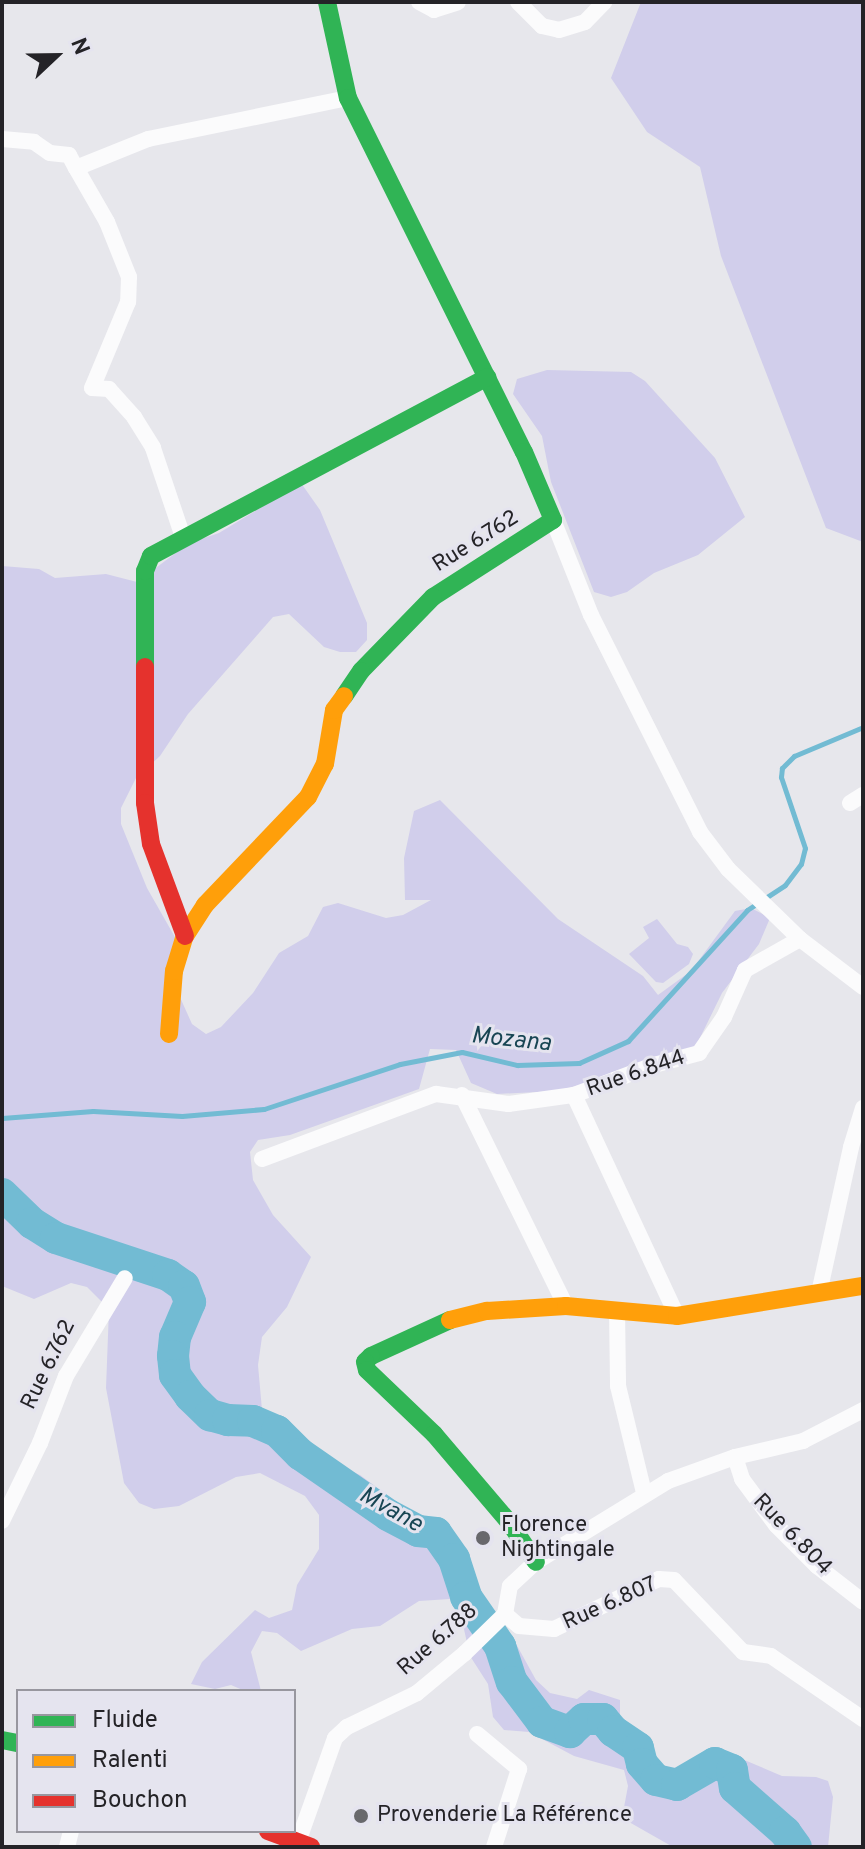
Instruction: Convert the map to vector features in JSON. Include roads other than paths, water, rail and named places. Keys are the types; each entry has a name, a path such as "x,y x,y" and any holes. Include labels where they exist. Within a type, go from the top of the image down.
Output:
{"street":[{"name":"Rue 6.762","path":"169,1034 174,971 185,936 222,885 308,797 325,764 328,726 334,710 361,671 433,597 553,520 487,377 348,98 327,2"},
{"path":"419,2 434,10 458,2"},
{"path":"518,2 542,26 559,30 585,22 604,2"},
{"path":"76,168 148,139 348,98"},
{"path":"2,139 34,142 50,153 69,155 107,222 129,277 128,302 92,388 109,389 134,417 153,448 183,537"},
{"path":"185,936 151,844 145,803 145,571 151,556 487,377"},
{"path":"553,520 591,615 700,832 728,869 800,939 863,987"},
{"name":"Rue 6.844","path":"262,1159 419,1098 436,1094 462,1095 508,1104 574,1095 654,1065 699,1053 724,1017 745,970 800,939"},
{"path":"462,1095 566,1306"},
{"path":"574,1095 677,1316"},
{"path":"819,1293 851,1147 863,1108"},
{"name":"Rue 6.762","path":"2,1521 40,1443 66,1376 125,1278"},
{"path":"536,1562 509,1522 434,1434 379,1385 365,1362 427,1330 487,1311 566,1306 677,1316 863,1286"},
{"path":"617,1310 618,1386 644,1493"},
{"name":"Rue 6.788","path":"304,1845 335,1738 347,1727 417,1693 465,1653 500,1618 510,1586 536,1562 644,1493 735,1457 803,1441 863,1410"},
{"name":"Rue 6.804","path":"735,1457 742,1479 776,1525 817,1566 863,1602"},
{"name":"Rue 6.807","path":"500,1618 519,1626 554,1629 659,1579 674,1580 743,1652 779,1660 863,1719"},
{"path":"477,1734 519,1769 494,1847"},
{"path":"273,1833 304,1845"}],"waterway":[{"name":"Mozana","path":"2,1118 93,1111 182,1116 264,1109 400,1064 462,1052 517,1065 579,1063 628,1041 747,910 785,885 801,864 805,848 781,777 782,768 794,756 863,727"},
{"name":"Mvane","path":"2,1194 32,1223 56,1238 168,1275 184,1286 190,1302 175,1337 173,1356 175,1375 190,1396 210,1415 228,1420 253,1421 277,1431 300,1454 388,1515 418,1531 436,1533 454,1559 466,1597 500,1646 512,1682 542,1722 570,1732 584,1719 603,1719 613,1731 638,1748 642,1764 656,1780 677,1785 715,1763 732,1770 735,1788 785,1832 796,1847"}],"place":[{"name":"Florence Nightingale","path":"483,1538"},
{"name":"Provenderie La Référence","path":"361,1816"}]}
